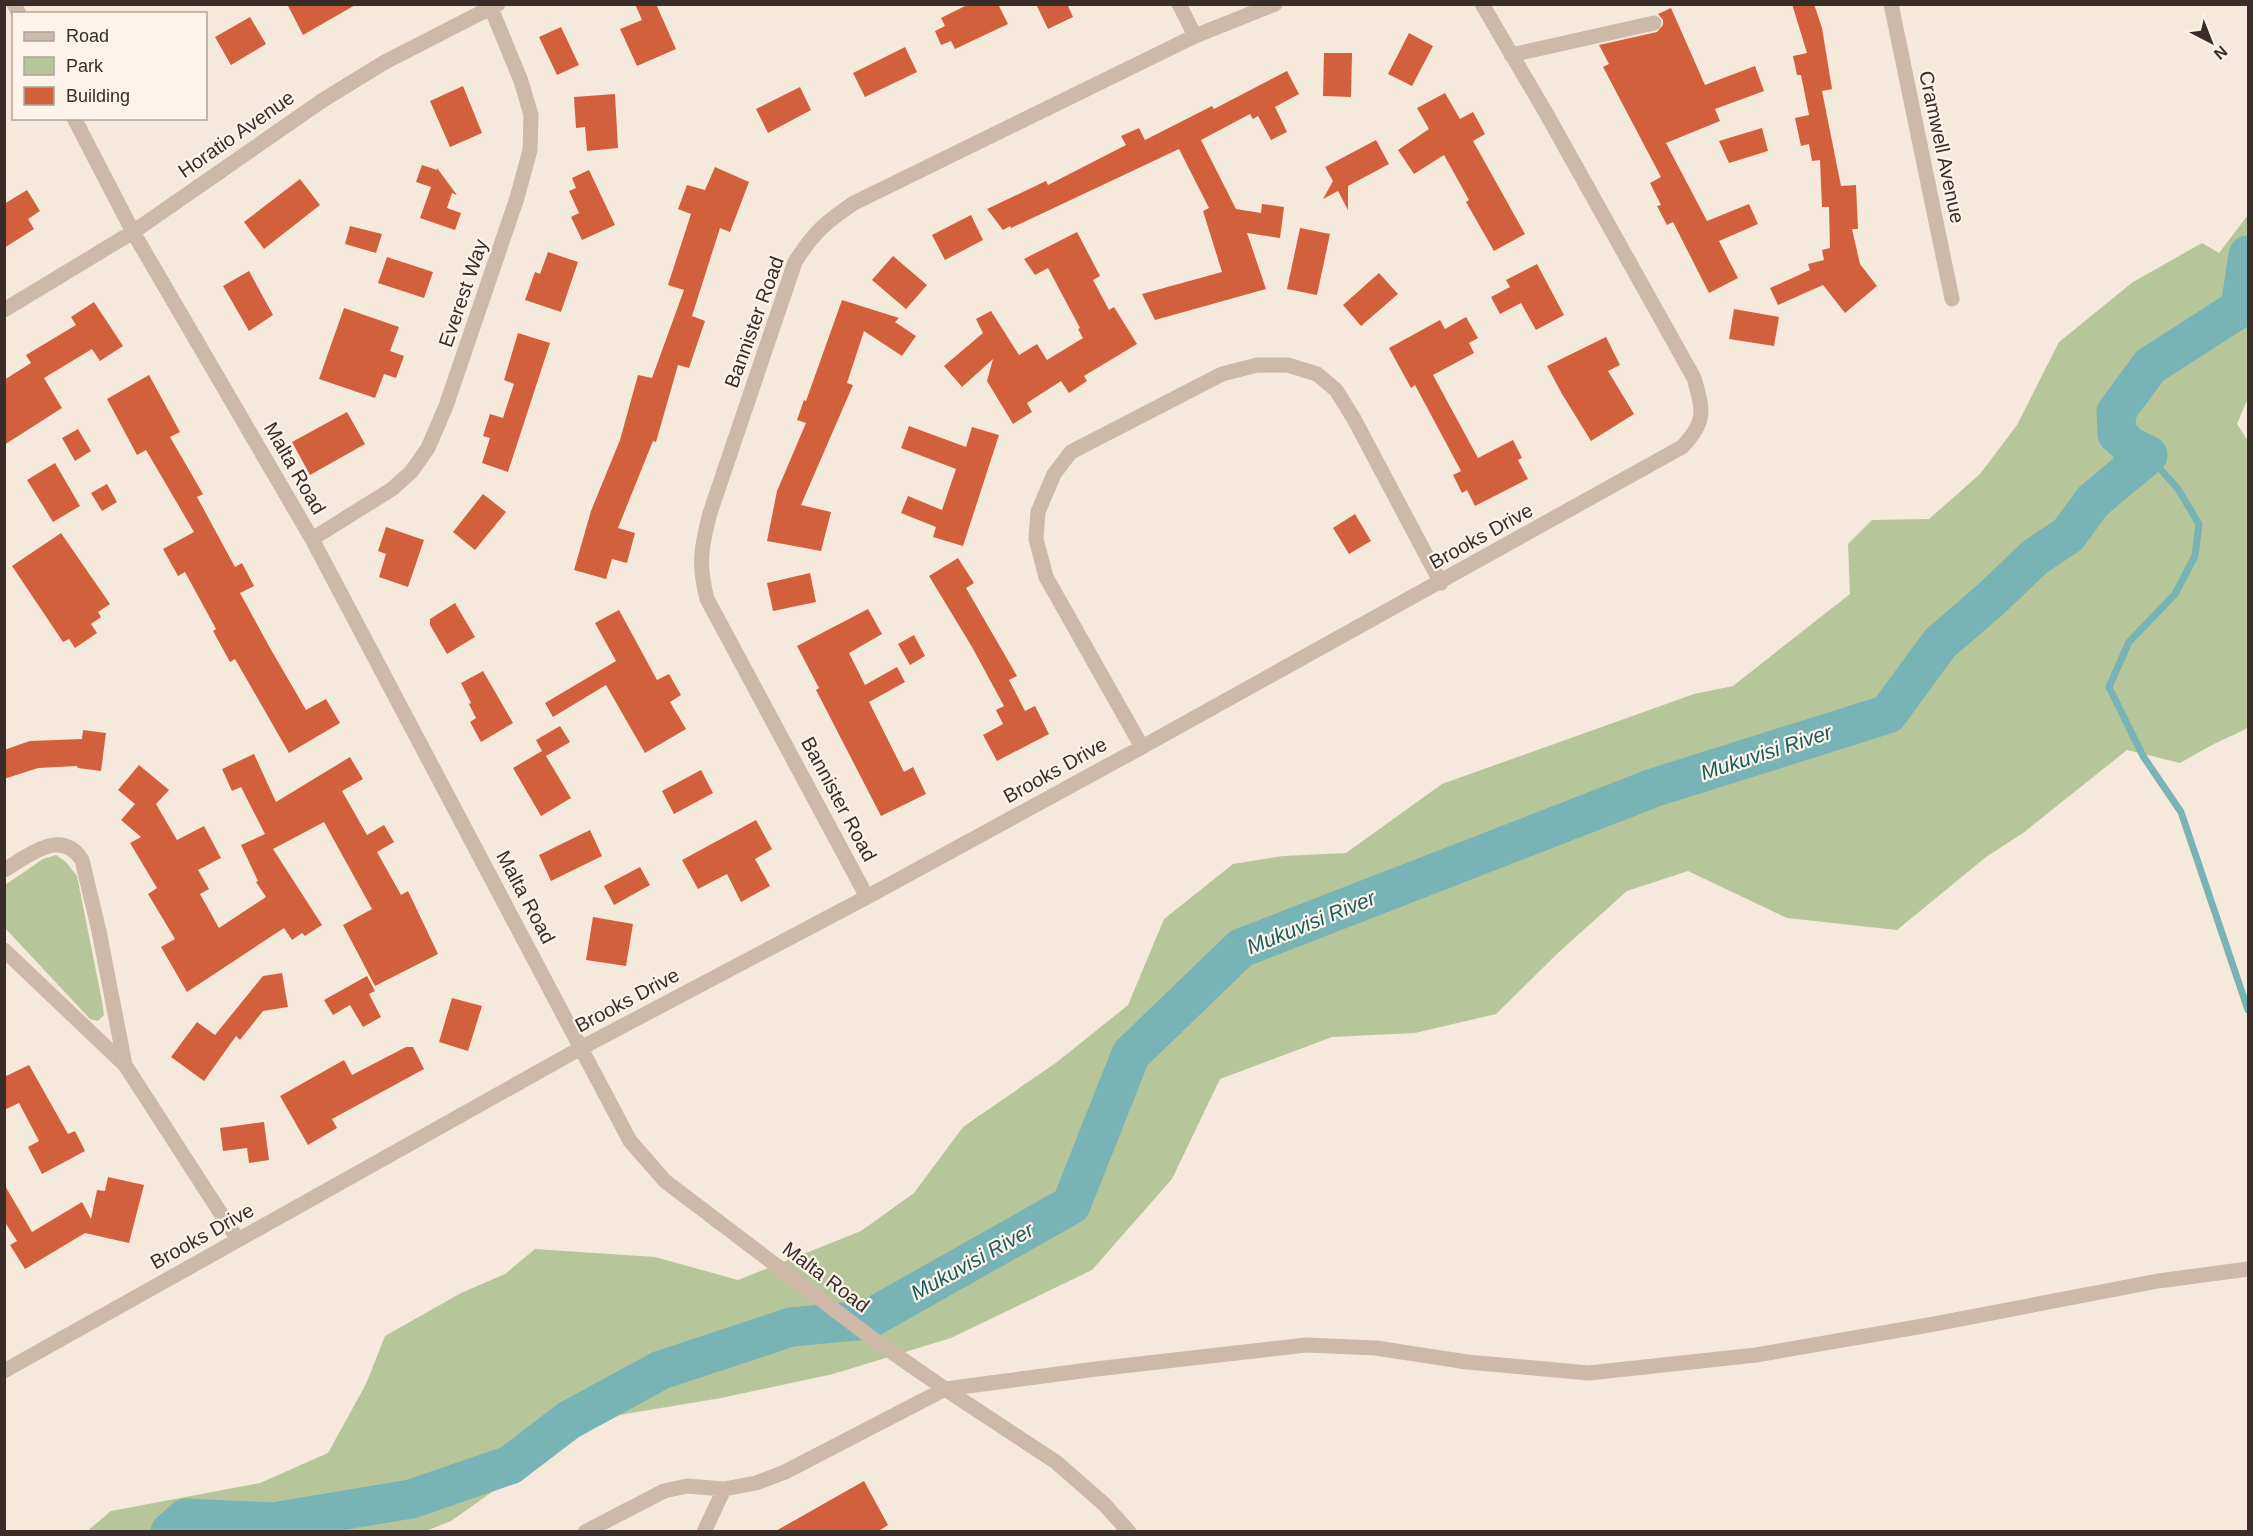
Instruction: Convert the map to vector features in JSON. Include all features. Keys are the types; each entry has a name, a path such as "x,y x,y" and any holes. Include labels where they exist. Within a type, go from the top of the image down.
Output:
{"street":[{"path":"1179,4 1195,36"},
{"name":"Bannister Road","path":"867,897 707,599 700,572 703,541 710,513 795,262 810,237 825,223 854,203 1195,36 1275,4"},
{"name":"Brooks Drive","path":"4,1371 581,1048 867,897 1142,747 1441,583 1682,447 1695,433 1701,418 1701,403 1694,378 1482,4"},
{"name":"Cramwell Avenue","path":"1891,4 1952,298"},
{"name":"Horatio Avenue","path":"4,310 133,232 323,100 385,62 494,6"},
{"name":"Everest Way","path":"312,539 392,489 411,472 428,447 446,406 506,231 530,150 531,115 494,6"},
{"path":"1511,55 1654,23"},
{"name":"Malta Road","path":"75,120 133,232 312,539 630,1141 665,1181 873,1339 1056,1462 1105,1506 1129,1532"},
{"path":"1142,747 1046,577 1036,538 1038,512 1054,474 1071,452 1222,374 1257,365 1288,365 1317,374 1336,390 1354,419 1441,583"},
{"path":"4,870 46,847 58,844 77,852 82,860 99,931 125,1065"},
{"path":"4,950 125,1065 238,1240"},
{"path":"585,1532 664,1491 687,1486 724,1489 756,1483 785,1472 945,1389 1306,1345 1376,1348 1467,1362 1589,1372 1756,1355 1929,1325 2158,1281 2248,1269"},
{"path":"704,1532 724,1489"}],"green space":[{"path":"2248,215 2248,398 2237,424 2248,441 2248,728 2180,763 2127,750 2023,833 1986,857 1897,930 1787,918 1688,871 1627,891 1559,952 1496,1014 1415,1033 1332,1037 1220,1079 1172,1179 1092,1270 951,1338 833,1374 721,1398 595,1419 451,1521 426,1531 86,1532 111,1511 260,1483 328,1453 366,1384 385,1336 461,1293 505,1274 535,1249 655,1257 738,1280 861,1231 914,1193 963,1127 1057,1062 1128,1005 1164,919 1233,864 1283,856 1346,853 1442,784 1694,694 1733,686 1850,594 1848,544 1872,520 1929,519 1980,474 2017,425 2059,342 2133,282 2202,243 2219,253"},
{"path":"56,855 66,862 77,876 102,1001 104,1015 98,1021 90,1019 5,928 5,885 43,859"}],"building":[{"path":"287,4 357,4 303,35"},
{"path":"635,4 656,4 676,49 637,66 620,29 642,20"},
{"path":"969,4 998,4 1008,24 955,49 951,41 941,45 935,31 945,26 941,18"},
{"path":"1036,4 1067,4 1073,17 1048,29"},
{"path":"1792,4 1814,4 1822,28 1832,89 1822,91 1841,186 1856,185 1858,229 1852,229 1860,264 1877,286 1845,313 1823,285 1778,305 1770,288 1810,270 1808,264 1824,260 1822,250 1830,248 1829,207 1822,207 1820,160 1812,161 1809,144 1801,146 1795,118 1809,115 1801,75 1797,75 1793,56 1807,53"},
{"path":"1671,8 1705,85 1755,66 1764,91 1715,109 1720,121 1666,143 1707,221 1749,204 1758,224 1719,241 1738,278 1709,293 1673,222 1667,225 1657,206 1661,205 1650,183 1661,177 1603,67 1609,64 1599,45 1657,32 1663,25 1663,20 1658,14"},
{"path":"250,17 266,44 231,65 215,37"},
{"path":"561,27 579,65 557,75 539,37"},
{"path":"1409,33 1433,46 1412,86 1388,74"},
{"path":"905,47 917,72 865,97 853,73"},
{"path":"1324,53 1352,53 1351,97 1323,96"},
{"path":"1287,71 1299,94 1275,107 1287,132 1271,140 1258,116 1253,119 1250,114 1201,140 1236,209 1261,213 1262,204 1284,207 1280,238 1247,233 1266,289 1155,320 1142,294 1222,272 1203,211 1209,208 1179,149 1011,228 1010,226 1003,230 987,209 1046,181 1048,185 1126,145 1121,136 1139,128 1145,140 1212,106 1214,109"},
{"path":"463,86 482,133 450,147 430,101"},
{"path":"800,87 811,110 768,133 756,109"},
{"path":"1445,93 1460,119 1473,112 1485,134 1473,141 1525,234 1494,251 1466,202 1469,200 1444,155 1414,174 1398,150 1429,129 1417,108"},
{"path":"615,94 618,148 587,151 585,127 576,128 574,97"},
{"path":"1762,128 1768,151 1729,163 1719,141"},
{"path":"1376,140 1389,164 1348,186 1348,210 1338,191 1323,199 1333,181 1325,167"},
{"path":"422,165 437,170 437,168 457,195 452,193 447,208 461,213 455,230 420,218 431,187 416,182"},
{"path":"715,167 749,182 730,232 720,228 692,316 705,321 689,368 678,365 656,442 653,441 618,528 635,533 627,563 612,559 606,579 574,570 591,511 620,440 638,375 652,378 684,290 668,285 691,214 678,209 687,185 705,190"},
{"path":"589,170 615,225 582,240 571,217 579,213 569,191 576,188 572,178"},
{"path":"300,179 320,205 264,249 244,222"},
{"path":"27,190 40,211 28,219 34,229 4,248 4,204"},
{"path":"971,215 983,240 945,260 932,235"},
{"path":"350,226 382,234 376,253 345,244"},
{"path":"1300,228 1330,234 1317,295 1287,289"},
{"path":"1077,232 1100,276 1093,280 1109,310 1114,307 1137,344 1084,376 1087,381 1069,393 1061,381 1027,403 1032,412 1013,424 987,381 993,359 962,387 944,366 983,333 976,319 991,311 1019,355 1037,344 1047,360 1083,338 1048,268 1035,275 1024,259"},
{"path":"548,252 578,262 561,312 525,300 535,272 540,274"},
{"path":"893,256 927,285 906,309 872,280"},
{"path":"387,257 433,272 424,298 378,283"},
{"path":"1537,264 1564,315 1536,330 1521,303 1500,314 1491,297 1510,287 1506,280"},
{"path":"249,271 273,315 249,331 223,286"},
{"path":"1379,273 1398,294 1361,326 1343,305"},
{"path":"842,300 899,318 895,322 916,336 902,356 864,331 847,383 853,385 801,505 831,512 821,551 767,541 777,491 806,423 797,420"},
{"path":"94,302 123,346 100,361 92,349 44,378 62,408 4,445 4,380 31,363 26,355 76,325 71,317"},
{"path":"344,308 399,327 390,351 404,356 396,378 384,374 375,398 319,379"},
{"path":"1734,309 1779,317 1774,346 1729,339"},
{"path":"1466,317 1478,338 1469,343 1474,353 1433,375 1478,458 1513,440 1522,458 1518,460 1528,479 1475,506 1467,490 1462,493 1453,475 1461,471 1415,385 1411,388 1389,348 1440,320 1445,329"},
{"path":"518,333 550,343 508,472 482,463 490,438 483,436 490,414 503,418 514,384 504,380"},
{"path":"1606,337 1620,365 1608,371 1634,414 1591,441 1547,366"},
{"path":"149,375 180,432 170,437 203,494 197,497 235,567 242,563 254,586 240,593 270,648 306,710 326,699 340,723 289,753 235,659 230,662 213,631 216,629 185,572 178,576 163,549 194,532 146,450 137,455 107,399"},
{"path":"347,412 365,444 310,475 292,442"},
{"path":"909,426 966,447 972,427 999,435 963,546 933,537 936,527 901,513 908,496 942,510 956,469 901,448"},
{"path":"78,429 91,451 75,461 62,438"},
{"path":"55,463 80,506 53,522 27,480"},
{"path":"107,484 117,502 102,511 91,493"},
{"path":"483,494 506,512 475,550 453,532"},
{"path":"1355,514 1371,541 1349,554 1333,528"},
{"path":"386,527 424,540 408,587 379,577 386,554 378,551"},
{"path":"61,533 110,604 98,612 101,617 91,624 97,633 75,648 69,639 63,642 12,566"},
{"path":"958,558 974,583 966,588 1017,676 1009,680 1025,711 1035,706 1049,734 997,761 983,735 1003,724 996,710 1004,706 929,576"},
{"path":"810,573 816,602 773,611 767,583"},
{"path":"455,603 475,637 447,654 430,625 430,619"},
{"path":"868,609 882,634 849,653 865,685 897,667 905,682 869,702 904,772 913,767 926,794 881,816 816,690 819,688 797,646"},
{"path":"619,610 657,680 669,674 681,695 670,702 686,729 645,753 606,685 553,717 545,703 616,661 595,623"},
{"path":"914,635 925,656 910,665 898,644"},
{"path":"483,671 513,723 481,742 470,722 476,718 461,683"},
{"path":"560,726 570,742 546,756 571,798 541,816 513,768 542,751 536,740"},
{"path":"83,730 106,733 101,771 77,766 38,768 4,779 4,750 30,741 82,739"},
{"path":"254,754 276,802 350,757 363,779 342,791 367,835 384,825 394,842 377,852 401,895 408,891 438,954 375,986 343,925 372,909 324,822 273,849 322,925 305,936 302,933 292,940 284,928 187,992 161,947 175,939 148,894 157,888 130,843 141,837 121,820 135,804 118,790 139,765 169,790 156,804 177,840 204,826 221,858 198,870 209,889 200,894 219,928 266,897 256,882 258,881 241,845 265,834 241,787 232,791 222,769"},
{"path":"701,770 713,793 674,814 662,791"},
{"path":"756,820 772,849 755,859 770,886 741,902 727,874 698,889 682,860"},
{"path":"590,830 602,856 551,881 539,855"},
{"path":"640,867 650,885 614,905 604,886"},
{"path":"593,917 633,924 626,966 586,960"},
{"path":"282,973 288,1007 263,1011 240,1040 236,1036 204,1081 171,1057 197,1022 215,1035 263,976"},
{"path":"367,976 375,991 369,994 381,1017 363,1027 350,1005 333,1015 324,1000"},
{"path":"452,998 482,1006 468,1051 439,1042"},
{"path":"406,1047 413,1047 424,1069 332,1119 337,1128 308,1145 280,1096 344,1060 352,1075"},
{"path":"29,1065 68,1134 75,1131 85,1151 42,1174 28,1147 39,1141 19,1103 4,1110 4,1077"},
{"path":"264,1122 269,1160 249,1163 247,1148 223,1151 220,1128"},
{"path":"108,1177 144,1185 129,1243 85,1233 25,1269 10,1245 17,1241 4,1221 4,1184 32,1232 82,1202 91,1219 97,1190 105,1191"},
{"path":"864,1481 888,1525 877,1532 774,1532"}],"waterway":[{"name":"Mukuvisi River","path":"170,1532 186,1518 273,1522 411,1499 510,1465 569,1420 661,1370 791,1327 867,1320 1071,1205 1131,1054 1241,948 1653,788 1888,714 1940,643 2035,557 2068,535 2093,501 2148,455 2130,446 2117,434 2116,412 2150,366 2240,308 2248,255"},
{"path":"2148,455 2178,489 2199,524 2195,556 2175,594 2129,642 2109,687 2143,756 2181,812 2248,1010"}]}
